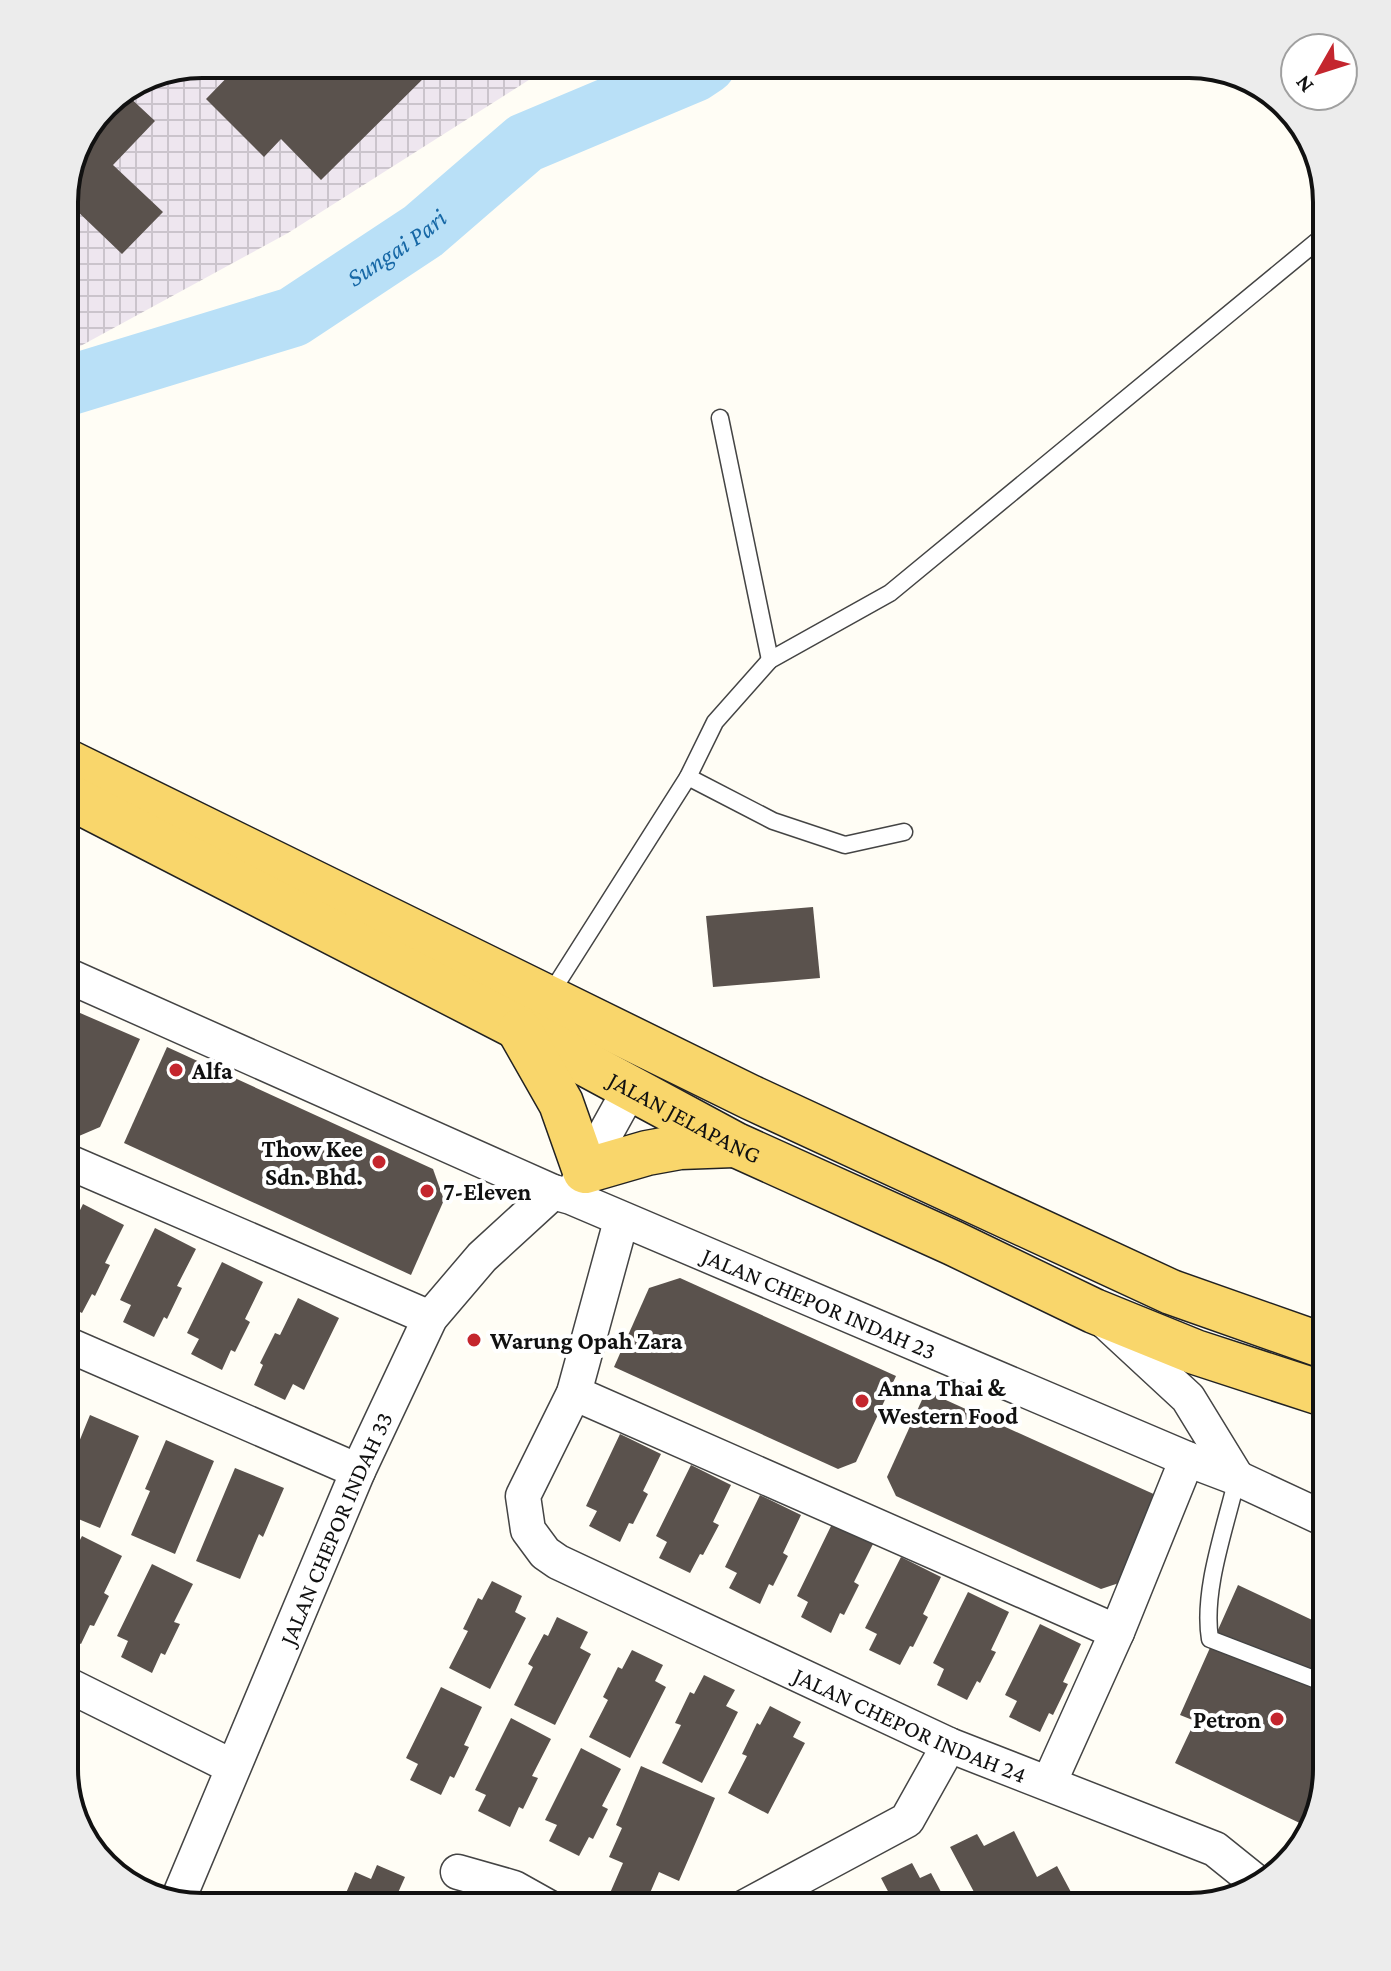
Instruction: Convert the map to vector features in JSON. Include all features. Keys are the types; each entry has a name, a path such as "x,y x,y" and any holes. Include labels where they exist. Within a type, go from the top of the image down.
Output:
{"main road":[{"name":"JALAN JELAPANG","path":"78,768 534,1013 630,1089 736,1145 1094,1311 1195,1352 1313,1390"},
{"name":"JALAN JELAPANG","path":"78,801 534,1013 626,1038 1171,1292 1313,1342"},
{"path":"534,1013 561,1103 569,1187 647,1153 680,1147 736,1145"},
{"path":"626,1038 630,1089 652,1076 682,1065"}],"street":[{"name":"JALAN CHEPOR INDAH 23","path":"78,980 569,1187 621,1221 1237,1478 1313,1513"},
{"name":"JALAN CHEPOR INDAH 33","path":"181,1892 358,1471 430,1318 482,1257 569,1187 630,1089"},
{"path":"78,1166 430,1318"},
{"path":"621,1221 574,1393 1117,1632"},
{"path":"1094,1311 1188,1398 1237,1478"},
{"path":"78,1349 358,1471"},
{"name":"JALAN CHEPOR INDAH 24","path":"574,1393 523,1496 528,1530 545,1553 558,1562 949,1745 1215,1849 1250,1877"},
{"path":"1049,1783 1117,1632 1187,1459"},
{"path":"78,1690 233,1767"},
{"path":"771,1893 907,1820 949,1745"},
{"path":"458,1872 523,1893"}],"lane":[{"path":"534,1013 688,777 715,722 770,660 890,593 1313,245"},
{"path":"720,418 770,660"},
{"path":"688,777 773,821 845,845 904,832"},
{"path":"1237,1478 1214,1577 1207,1621 1210,1639 1313,1679"}],"shaded area":[{"path":"202,78 532,78 288,233 78,347 78,193 82,170 104,126 120,109 140,95 162,85"}],"building":[{"path":"226,78 424,78 321,180 281,139 264,157 206,99"},
{"path":"133,100 155,121 113,165 163,212 122,254 78,212 78,193 82,170 91,147 104,126"},
{"path":"813,907 820,978 713,987 706,916"},
{"path":"78,1012 140,1039 100,1127 79,1136"},
{"path":"167,1047 433,1169 444,1200 411,1275 124,1143"},
{"path":"83,1204 124,1225 105,1263 110,1265 95,1296 92,1294 82,1313 78,1311 78,1214"},
{"path":"155,1228 196,1249 177,1286 182,1288 154,1337 123,1322 131,1305 120,1300"},
{"path":"222,1262 263,1282 245,1319 250,1322 222,1370 191,1354 199,1339 187,1333"},
{"path":"680,1278 896,1376 856,1462 838,1469 614,1367 649,1288"},
{"path":"298,1298 339,1318 304,1390 293,1384 285,1400 254,1385 263,1365 260,1363 275,1333 280,1335"},
{"path":"926,1391 1158,1496 1119,1583 1101,1589 896,1496 887,1477"},
{"path":"90,1415 139,1436 100,1528 78,1519 78,1444"},
{"path":"620,1434 661,1454 643,1491 648,1494 620,1542 589,1526 597,1511 586,1506"},
{"path":"166,1440 214,1461 175,1554 131,1535 150,1491 145,1489"},
{"path":"691,1465 731,1485 713,1522 719,1525 690,1573 659,1558 667,1542 656,1536"},
{"path":"235,1468 284,1488 263,1537 259,1534 240,1579 196,1561"},
{"path":"760,1495 801,1515 783,1553 788,1556 760,1604 729,1588 737,1573 725,1567"},
{"path":"832,1524 873,1544 854,1582 859,1585 831,1633 801,1617 808,1602 797,1596"},
{"path":"82,1536 122,1556 104,1593 109,1596 81,1644 78,1643 78,1544"},
{"path":"901,1557 941,1577 923,1614 928,1617 900,1665 869,1650 877,1634 865,1628"},
{"path":"152,1564 193,1584 174,1622 180,1624 152,1673 121,1657 128,1641 117,1636"},
{"path":"492,1581 522,1596 515,1612 526,1618 490,1689 449,1668 468,1631 463,1629 478,1598 482,1600"},
{"path":"1238,1585 1313,1620 1313,1770 1309,1801 1300,1823 1175,1763 1195,1721 1180,1715"},
{"path":"968,1592 1009,1612 991,1650 996,1652 967,1700 937,1685 944,1669 933,1663"},
{"path":"557,1617 588,1632 580,1648 591,1654 555,1725 514,1705 533,1667 528,1664"},
{"path":"1040,1624 1081,1644 1063,1682 1068,1684 1053,1715 1049,1713 1040,1732 1009,1717 1017,1701 1005,1695"},
{"path":"632,1650 663,1665 655,1681 666,1687 630,1758 589,1737 608,1700 603,1697 618,1667 622,1669"},
{"path":"704,1675 735,1690 726,1706 738,1712 702,1783 662,1763 681,1725 675,1723 690,1692 694,1694"},
{"path":"441,1687 482,1707 464,1745 469,1747 454,1778 450,1776 441,1795 410,1780 418,1764 406,1758"},
{"path":"770,1706 801,1722 793,1737 805,1743 768,1814 728,1793 747,1756 742,1754 757,1723 760,1725"},
{"path":"511,1718 551,1739 532,1776 538,1778 510,1827 478,1811 486,1795 475,1790"},
{"path":"581,1748 621,1769 602,1806 608,1809 593,1839 589,1837 579,1856 549,1841 557,1825 545,1820"},
{"path":"641,1766 715,1798 679,1881 659,1872 650,1893 610,1893 623,1863 609,1857 622,1828 616,1825"},
{"path":"1014,1831 1037,1877 1057,1866 1071,1893 975,1893 950,1847 977,1834 984,1846"},
{"path":"912,1863 920,1878 931,1873 942,1893 889,1893 881,1878"},
{"path":"377,1865 405,1877 398,1893 346,1893 355,1872 371,1879"}],"waterway":[{"name":"Sungai Pari","path":"78,383 293,317 423,231 525,143 680,78"}],"place":[{"name":"Alfa","path":"176,1070"},
{"name":"Thow Kee Sdn. Bhd.","path":"379,1162"},
{"name":"7-Eleven","path":"427,1191"},
{"name":"Warung Opah Zara","path":"474,1340"},
{"name":"Anna Thai & Western Food","path":"862,1401"},
{"name":"Petron","path":"1277,1719"}]}
